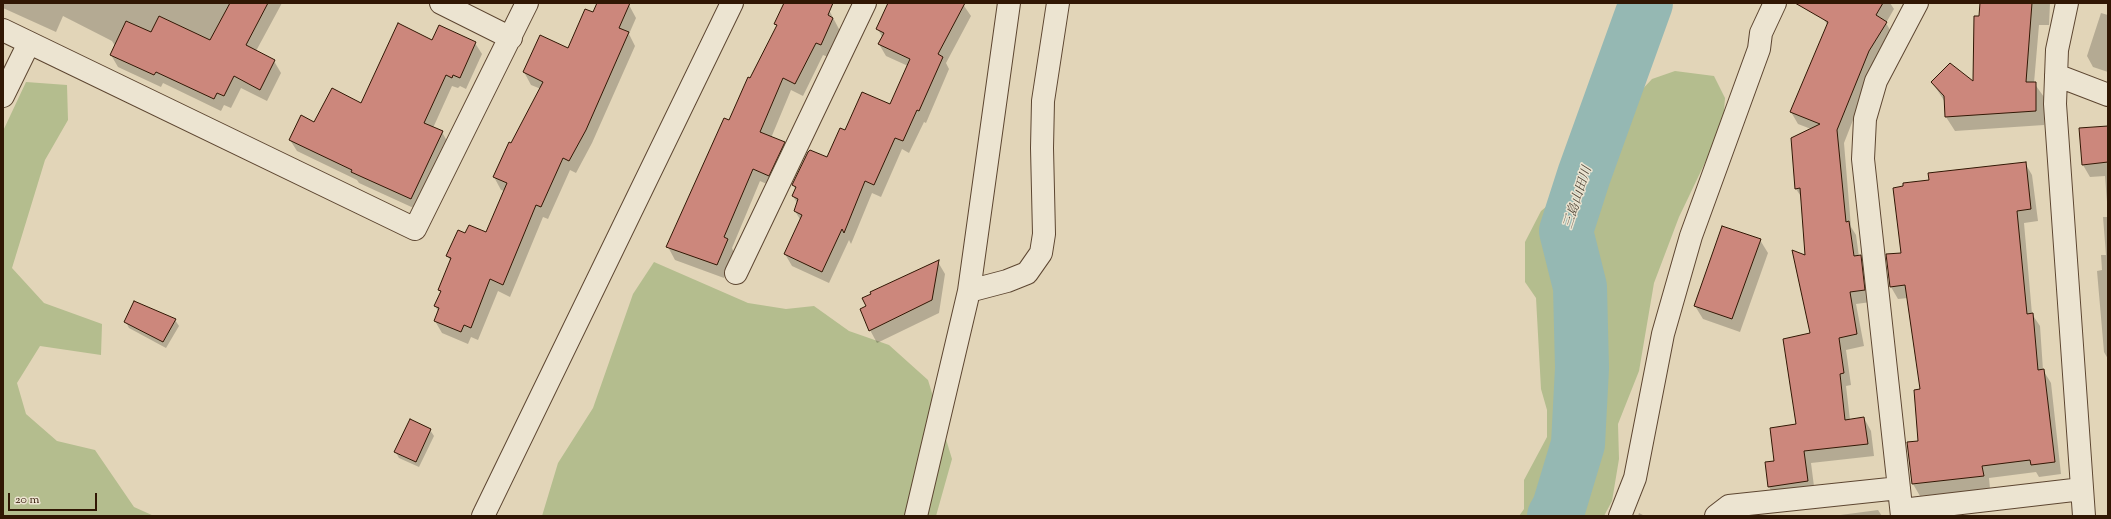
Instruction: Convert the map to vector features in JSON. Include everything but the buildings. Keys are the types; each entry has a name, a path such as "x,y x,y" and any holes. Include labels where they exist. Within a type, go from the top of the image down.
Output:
{"street":[{"path":"441,3 511,38"},
{"path":"3,30 414,229 511,38 527,3"},
{"path":"483,516 732,3"},
{"path":"736,273 865,3"},
{"path":"916,516 969,291 1009,3"},
{"path":"969,291 1007,281 1027,273 1041,253 1044,234 1042,148 1043,100 1058,3"},
{"path":"1620,516 1635,478 1663,334 1692,236 1760,49 1761,33 1775,3"},
{"path":"1917,3 1876,81 1865,119 1863,159 1902,513 2082,489"},
{"path":"2067,3 2057,50 2055,104 2084,516"},
{"path":"3,96 29,43"},
{"path":"2056,75 2108,95"},
{"path":"1716,516 1729,506 1899,488"}],"green space":[{"path":"1675,71 1714,76 1725,98 1723,125 1679,217 1654,283 1639,371 1618,424 1619,459 1612,501 1604,516 1519,516 1524,509 1524,480 1547,437 1547,410 1541,389 1536,298 1525,282 1525,242 1541,211 1564,192 1609,169 1614,153 1610,124 1652,79"},
{"path":"26,82 67,85 68,120 45,160 12,268 44,303 102,324 101,355 40,346 17,383 26,414 57,441 95,450 134,507 154,516 3,516 3,131"},
{"path":"654,262 748,303 786,309 814,306 849,331 889,345 928,380 952,459 936,516 542,516 558,463 593,408 633,294"}],"waterway":[{"name":"三島山田川","path":"1554,516 1559,507 1578,444 1582,368 1580,287 1566,231 1584,175 1646,3"}]}
